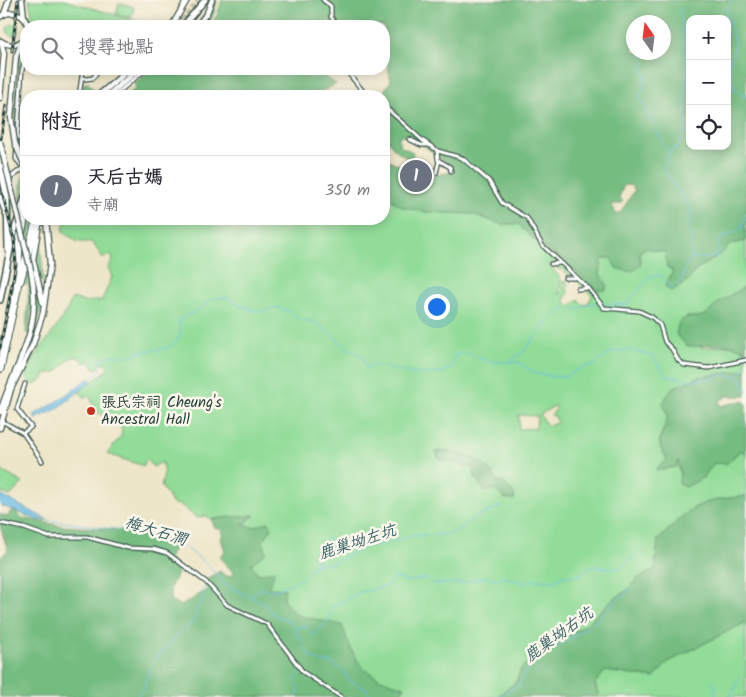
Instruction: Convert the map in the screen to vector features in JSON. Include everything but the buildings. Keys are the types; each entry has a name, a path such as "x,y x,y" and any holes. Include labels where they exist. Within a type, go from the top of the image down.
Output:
{"highway":[{"path":"17,290 19,245 23,225"},
{"path":"0,369 17,290 35,225"},
{"path":"28,252 35,240"}],"main road":[{"path":"2,16 9,0"},
{"path":"22,0 24,18"},
{"path":"175,20 187,0"},
{"path":"189,20 206,0"},
{"path":"202,20 207,13 212,0"},
{"path":"2,16 12,12 24,18"},
{"path":"0,41 12,45 20,41"},
{"path":"0,41 4,54 0,98"},
{"path":"20,49 16,57 11,117 15,143 20,153"},
{"path":"0,56 3,64"},
{"path":"105,90 123,75"},
{"path":"114,90 132,75"},
{"path":"0,142 31,271 34,291 32,331 24,356 10,382 0,412"},
{"path":"0,166 6,216 8,258"},
{"path":"0,300 8,258 20,215"},
{"path":"39,225 33,263 42,293 43,311"},
{"path":"0,428 14,382 43,311 49,281 50,254 47,225"}],"street":[{"path":"323,0 330,6 333,20"},
{"path":"21,90 22,75"},
{"path":"80,90 82,77 86,79 93,78 95,75"},
{"path":"121,90 139,75"},
{"path":"350,75 362,90"},
{"path":"20,100 16,159 20,164"},
{"path":"390,112 428,145 437,151 462,158 489,181 495,188 501,202 527,218 541,244 589,288 602,306 608,310 639,311 658,322 664,341 672,349 678,360 689,366 709,368 746,360"},
{"path":"409,140 421,146 428,145"},
{"path":"436,172 439,160 437,151"},
{"path":"439,160 450,167 451,171"},
{"path":"1,184 20,170"},
{"path":"551,264 561,263"},
{"path":"565,278 576,278"},
{"path":"578,289 589,288"},
{"path":"23,433 31,426 17,409 25,384"},
{"path":"1,421 23,433 42,460"},
{"path":"0,523 24,528 46,537 87,537 128,548 154,549 167,553 206,582 227,605 267,624 303,672 341,697"}],"green space":[{"path":"29,0 64,0 134,20 28,20 32,13"},
{"path":"214,0 217,0 212,17 210,20 204,20"},
{"path":"222,0 746,0 746,241 731,244 721,254 697,269 684,284 671,291 665,286 673,271 667,267 665,252 645,248 639,253 641,263 636,269 630,271 616,268 611,258 602,259 600,274 607,285 606,290 596,290 566,262 533,239 519,224 501,224 472,214 425,212 402,207 390,198 390,160 420,177 448,173 453,167 427,148 405,136 399,135 400,146 413,152 412,157 408,158 390,142 390,90 384,90 391,81 390,20 214,20","holes":["624,185 630,185 635,190 620,213 613,214 615,210 611,205 620,204 623,201 619,197"]},
{"path":"119,3 134,7 131,18 116,14"},
{"path":"11,24 15,24 19,30 15,36 11,36 7,32 7,28"},
{"path":"20,51 20,68 18,68"},
{"path":"145,75 322,75 336,84 324,90 133,90 136,87 134,83"},
{"path":"88,83 95,90 82,90 83,84"},
{"path":"17,86 20,87 15,135 14,119"},
{"path":"13,182 12,227 2,190"},
{"path":"390,198 402,207 425,212 472,214 501,224 519,224 533,239 577,273 600,274 601,259 639,253 645,248 665,252 667,267 673,271 665,286 684,284 697,269 721,254 731,244 746,241 746,286 718,303 707,314 699,317 687,317 679,322 676,334 701,347 729,345 740,348 746,352 746,370 724,375 663,403 667,416 659,442 667,459 657,470 675,467 678,459 679,484 704,477 714,462 726,464 740,451 746,452 746,496 705,503 683,516 658,540 655,569 636,580 628,590 612,600 585,626 550,644 521,669 516,682 497,697 397,697 405,687 385,682 359,666 349,647 306,618 295,615 283,600 268,588 251,564 255,527 242,526 254,515 211,519 205,516 197,518 181,505 173,504 161,486 164,474 162,462 153,467 147,460 144,466 107,454 121,436 122,430 119,424 97,412 89,395 84,397 79,392 106,371 108,368 103,363 96,370 90,361 85,363 78,357 72,357 58,371 44,375 43,379 35,385 25,377 35,356 62,319 72,298 85,302 102,300 112,277 108,267 113,260 111,255 103,258 92,242 78,242 63,232 64,225 390,225","holes":["554,262 559,270 562,268 569,276 571,275 592,296 588,303 583,305 578,299 574,304 569,305 564,300 568,294 567,281 562,282 563,290 559,295 561,279 549,264","554,406 557,408 551,415 556,417 557,423 547,426 540,415","519,415 537,416 536,428 519,429"]},
{"path":"26,225 33,225 21,269 21,255"},
{"path":"40,234 44,288 36,257"},
{"path":"31,261 40,290 42,306 30,345 36,310"},
{"path":"28,270 32,295 29,334 26,333 29,286 24,284"},
{"path":"746,286 746,352 740,348 725,345 687,346 676,334 679,322 687,317 699,317 707,314 718,303"},
{"path":"746,370 746,396 727,396 719,401 721,406 742,401 746,403 746,452 739,451 726,464 714,463 704,477 686,487 679,484 678,460 676,467 656,470 667,459 661,446 660,438 667,416 663,403 672,388 699,377"},
{"path":"436,452 459,453 481,462 497,481 504,483 515,495 514,500 504,498 494,489 485,492 474,475 473,468 439,459"},
{"path":"0,470 23,483 10,496 0,492"},
{"path":"746,496 746,622 668,662 654,678 605,671 595,683 599,697 497,697 516,682 521,669 550,644 585,626 612,600 628,590 636,580 655,569 658,540 683,516 705,503"},
{"path":"14,510 22,518 62,526 120,530 161,539 175,546 169,559 179,569 170,588 170,600 181,606 207,590 207,579 220,571 226,576 233,576 233,572 219,557 225,551 221,539 223,533 221,529 215,528 211,519 255,515 242,525 255,527 268,522 272,528 263,541 266,553 251,564 258,574 275,571 268,588 285,589 283,600 296,615 342,625 352,650 363,667 379,678 405,687 397,697 0,697 0,558 8,550 0,526 0,514 8,517 10,512"},
{"path":"746,622 746,697 599,697 595,683 605,671 654,678 668,662"}],"water":[{"path":"89,378 92,381 57,409 36,419 34,415 55,403"},
{"path":"0,495 48,520 38,520 0,505"}],"waterway":[{"path":"733,0 726,10 735,45 730,64 731,77 735,90 746,97"},
{"path":"669,152 677,147 686,129 685,88 687,66 680,8"},
{"path":"643,60 645,83 639,97 669,154 664,170 692,212 688,224 692,235 690,247 692,260"},
{"path":"684,271 687,264 695,258 718,256 719,239 741,229 746,213"},
{"path":"511,361 525,350 543,326 562,308 574,310 593,303 626,305 651,276 660,275 671,290 681,281 684,272"},
{"path":"91,379 100,370 101,361 104,358 129,356 170,346 178,339 181,333 178,320 197,311 212,299 227,297 238,305 256,311 266,311 276,307 288,311 300,319 315,322 350,350 362,355 366,367 378,365"},
{"path":"382,366 408,373 434,373 451,368 455,355 464,353 492,362 518,362 537,374 557,377 567,376 583,367 594,365 611,352 629,350 652,356 666,375 686,379 702,380 721,375 735,377 746,368"},
{"path":"740,375 746,394"},
{"name":"鹿巢坳左坑","path":"250,597 260,589 277,590 301,579 313,567 324,563 331,564 365,547 411,536 451,534 473,518 502,506"},
{"name":"梅大石澗","path":"47,520 129,531 185,547 207,564 225,585 263,602 274,615 290,621 310,656 321,662 332,663 343,671 350,681 366,689 372,697"},
{"path":"315,567 317,550 329,538"},
{"path":"295,628 304,625 312,634 316,634 328,620 332,607 360,592 387,586 394,577 410,582 424,578 432,583 445,584 461,583 486,577 498,579 504,577 525,583 534,580 555,581 563,576 578,576 590,567 621,568 637,554"},
{"path":"138,697 138,694 143,690 150,668 158,655 195,619 196,611 204,598 202,591 206,585"},
{"name":"鹿巢坳右坑","path":"497,697 519,685 526,671 540,658 595,622 614,602 633,587"},
{"path":"298,697 299,687 295,679 301,671"},
{"path":"731,697 739,678"},
{"path":"712,680 715,687 715,697"}],"tunnel":[{"path":"182,20 199,0"}],"railway":[{"path":"12,51 18,0"},
{"path":"0,144 6,106"},
{"path":"0,183 14,240 16,264 0,348"}],"place":[{"name":"天后古媽","path":"416,176"},
{"name":"張氏宗祠 Cheung's Ancestral Hall","path":"91,411"}]}
